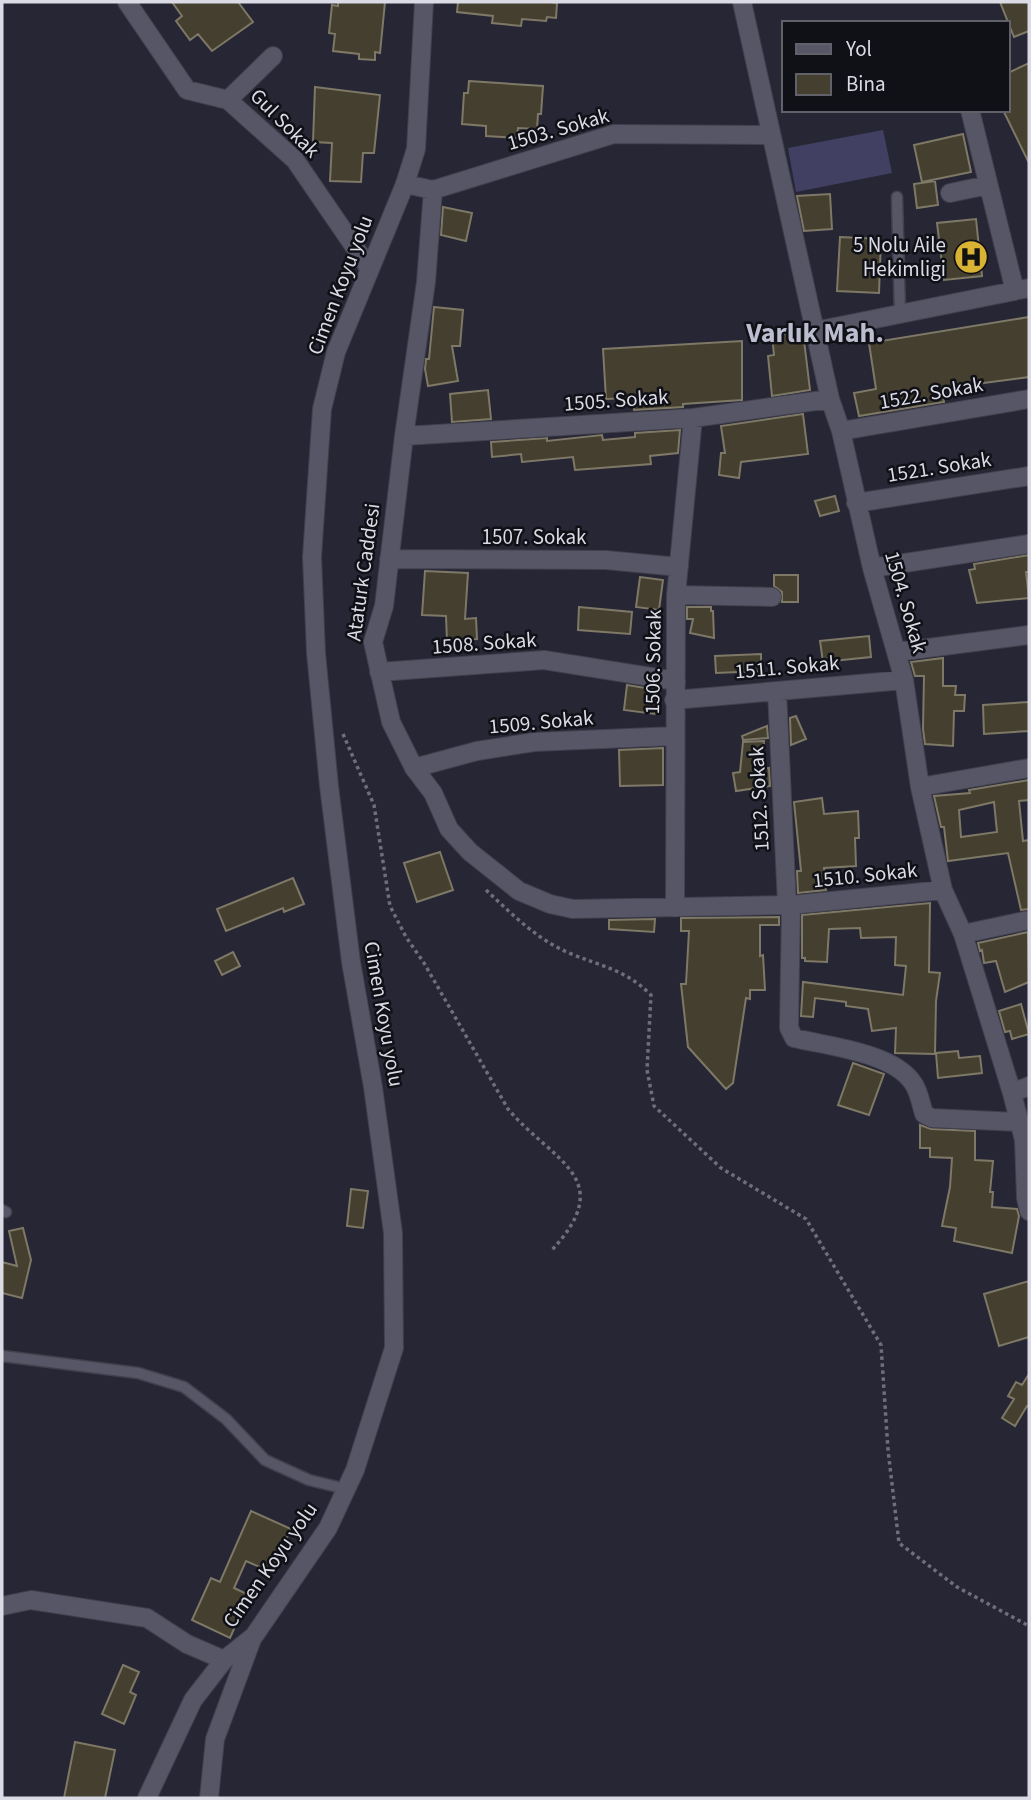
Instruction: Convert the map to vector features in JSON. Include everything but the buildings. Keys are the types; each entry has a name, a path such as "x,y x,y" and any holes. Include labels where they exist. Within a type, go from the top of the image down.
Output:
{"street":[{"name":"Gul Sokak","path":"127,2 187,90 228,100 295,160 369,268"},
{"path":"405,184 416,149 424,2"},
{"name":"1504. Sokak","path":"741,2 830,399 841,431 872,568 904,680 920,787 943,890 963,934 1021,1090 1019,1122 1024,1140 1026,1198 1029,1210"},
{"path":"228,100 273,56"},
{"path":"815,331 1022,289 988,185 970,112"},
{"name":"1503. Sokak","path":"405,184 433,190 614,134 770,135"},
{"name":"Cimen Koyu yolu","path":"147,1798 193,1700 224,1661 254,1636 328,1528 355,1470 394,1348 395,1279 390,1206 351,962 331,799 316,653 312,557 322,409 336,352 405,184"},
{"path":"950,193 988,185"},
{"name":"Ataturk Caddesi","path":"433,190 425,294 404,436 384,607 373,642 391,722 414,768 433,793 449,829 470,852 519,891 550,904 573,909 789,905"},
{"name":"1505. Sokak","path":"404,436 693,418 830,399"},
{"name":"1522. Sokak","path":"841,431 1029,400"},
{"name":"1506. Sokak","path":"675,908 676,594 693,418"},
{"name":"1521. Sokak","path":"856,503 1029,476"},
{"path":"872,568 1029,544"},
{"name":"1507. Sokak","path":"389,559 606,560 679,567"},
{"path":"676,594 772,597"},
{"path":"897,652 1029,635"},
{"name":"1508. Sokak","path":"379,672 544,660 676,681"},
{"name":"1511. Sokak","path":"674,700 904,680"},
{"name":"1512. Sokak","path":"777,691 789,905 789,1028 794,1038 895,1064 913,1083 924,1114 932,1118 1019,1122"},
{"name":"1509. Sokak","path":"414,768 477,751 534,742 675,736"},
{"path":"920,787 1029,768"},
{"name":"1510. Sokak","path":"789,905 943,890"},
{"path":"963,934 1029,920"},
{"path":"2,1606 31,1600 147,1618 187,1644 224,1661"},
{"path":"209,1798 215,1739 254,1636"}],"lane":[{"path":"897,197 900,314"},
{"path":"2,1356 138,1373 184,1387 226,1419 265,1460 309,1480 346,1489"}],"path":[{"path":"341,728 374,805 390,906 406,937 424,963 508,1110 573,1172 580,1187 582,1201 577,1216 566,1235 551,1251"},
{"path":"481,886 529,929 567,952 610,967 639,983 651,995 647,1070 654,1106 721,1168 806,1219 881,1345 888,1450 899,1544 957,1587 1029,1626"}],"shaded area":[{"path":"883,130 892,173 796,192 788,148"}],"place":[{"name":"5 Nolu Aile Hekimligi","path":"971,257"}],"district":[{"name":"Varlık Mah.","path":"815,333"}]}
